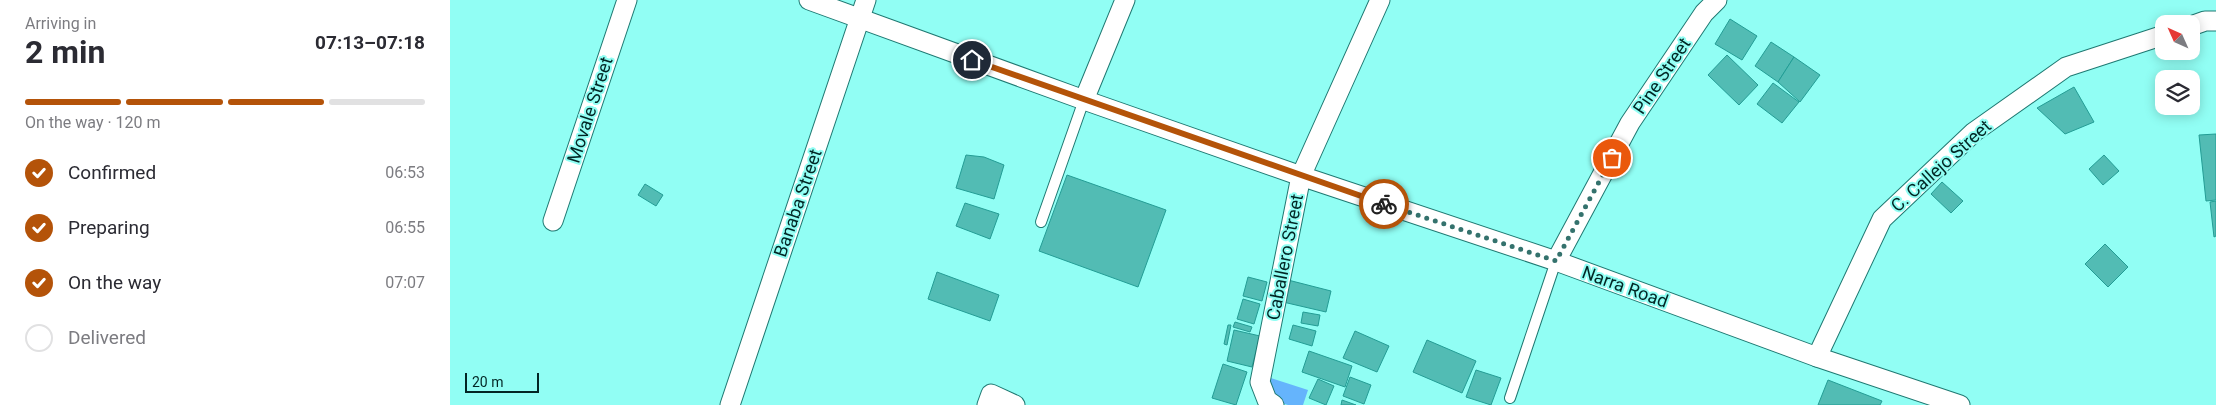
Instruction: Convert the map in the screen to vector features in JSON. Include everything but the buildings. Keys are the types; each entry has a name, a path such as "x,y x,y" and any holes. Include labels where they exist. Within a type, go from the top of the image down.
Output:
{"street":[{"name":"Movale Street","path":"553,221 626,0"},
{"name":"Narra Road","path":"809,0 1084,100 1301,176 1556,261 1817,357 1960,405"},
{"name":"Banaba Street","path":"730,405 866,0"},
{"path":"1084,100 1125,0"},
{"name":"Caballero Street","path":"1274,405 1267,400 1260,382 1301,176 1380,0"},
{"name":"Pine Street","path":"1556,261 1630,123 1704,13 1717,0"},
{"path":"2200,23 2216,21"},
{"name":"C. Callejo Street","path":"1817,357 1882,219 1974,132 2066,67 2155,38"},
{"path":"987,405 991,394 1014,405"}],"lane":[{"path":"1041,222 1084,100"},
{"path":"1510,398 1556,261"}],"water":[{"path":"1268,377 1308,390 1303,405 1288,405 1262,397"}],"way so far":[{"path":"1384,204 1556,261 1612,158"}],"route":[{"path":"972,60 1384,204"}]}
